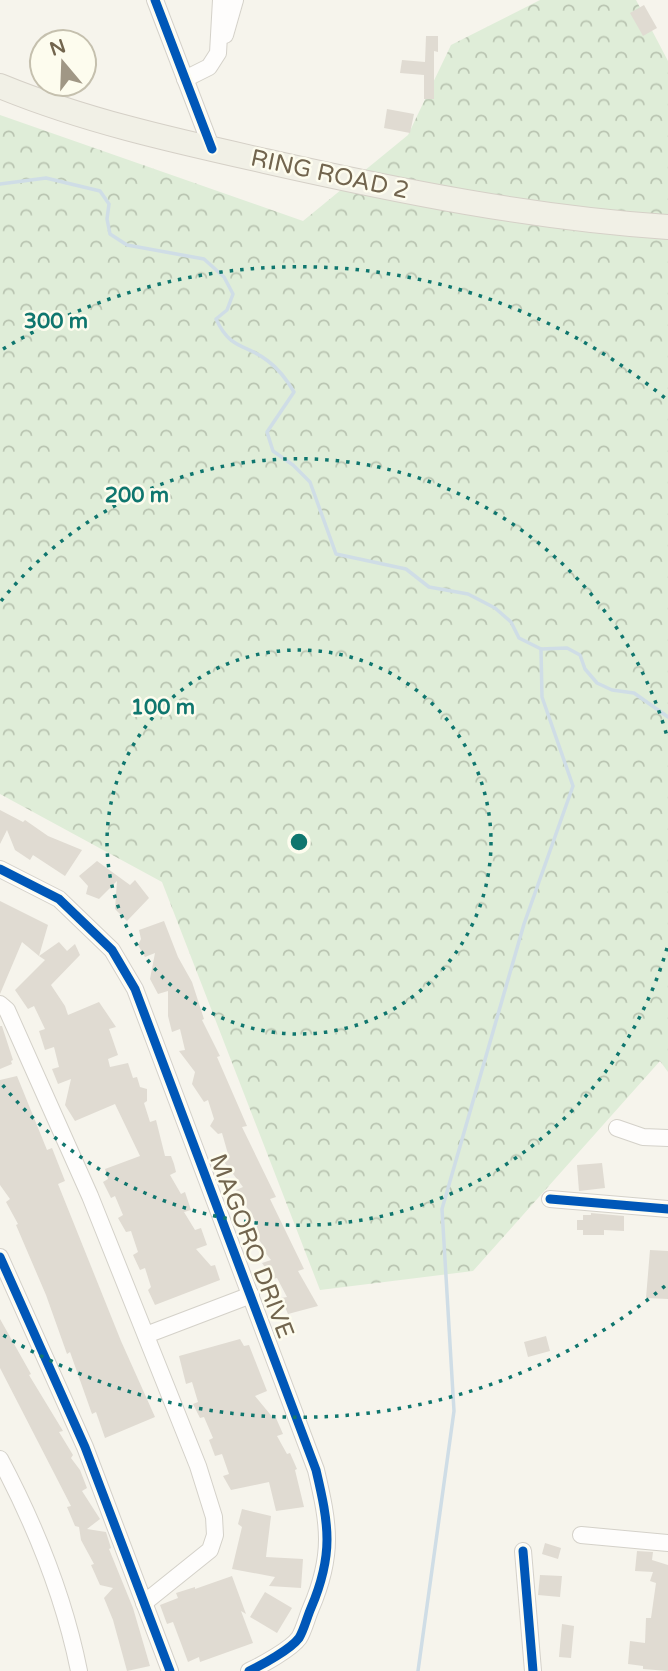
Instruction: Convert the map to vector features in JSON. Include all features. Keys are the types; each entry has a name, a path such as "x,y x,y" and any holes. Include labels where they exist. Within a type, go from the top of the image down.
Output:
{"main road":[{"name":"RING ROAD 2","path":"0,86 77,114 212,149 350,180 554,217 668,227"}],"street":[{"path":"155,0 212,149"},
{"path":"218,53 221,0"},
{"path":"185,79 209,67 218,53 229,27 234,0"},
{"name":"MAGORO DRIVE","path":"0,869 59,899 112,950 129,979 316,1470 325,1509 329,1547 318,1592 298,1639 259,1669"},
{"path":"0,1004 8,1010 85,1184 198,1466 214,1517 215,1535 210,1550 144,1603"},
{"path":"617,1128 643,1137 668,1139"},
{"path":"550,1199 668,1209"},
{"path":"0,1257 85,1447 170,1671"},
{"path":"146,1335 251,1295"},
{"path":"0,1460 24,1504 53,1573 79,1671"},
{"path":"580,1535 668,1543"},
{"path":"523,1551 533,1671"}],"green space":[{"path":"540,0 636,0 668,61 668,1072 660,1061 473,1271 320,1290 162,882 0,794 0,115 303,221 408,135 451,45"}],"building":[{"path":"644,5 657,28 643,36 630,13"},
{"path":"426,36 438,36 438,52 434,51 434,99 424,99 424,75 400,73 402,60 425,62"},
{"path":"387,109 414,114 410,133 384,128"},
{"path":"0,810 23,822 25,820 48,836 82,850 65,876 33,855 30,860 15,850 7,830 0,844"},
{"path":"97,861 130,885 135,880 149,898 127,921 115,909 117,881 99,899 86,894 88,886 79,876"},
{"path":"0,901 48,925 39,956 22,942 0,994"},
{"path":"164,921 178,957 192,982 204,1019 202,1020 220,1056 217,1057 247,1126 242,1127 276,1197 270,1199 304,1269 298,1271 318,1306 288,1314 281,1298 287,1297 277,1278 273,1279 262,1263 271,1260 253,1231 258,1225 236,1190 243,1187 221,1158 228,1154 222,1133 218,1134 210,1126 214,1119 208,1100 204,1102 192,1084 195,1072 179,1051 185,1050 180,1029 172,1032 168,1016 168,991 158,994 150,979 155,953 145,957 138,945 141,939 139,930"},
{"path":"59,942 67,951 75,944 80,955 51,985 68,1015 99,1002 116,1027 109,1029 118,1055 108,1059 110,1067 128,1063 133,1078 137,1077 140,1087 147,1089 147,1101 144,1103 150,1122 156,1120 165,1156 171,1156 174,1164 176,1172 170,1175 181,1194 185,1192 191,1210 184,1212 195,1230 201,1228 207,1245 196,1249 211,1266 215,1265 220,1280 155,1305 148,1290 151,1287 145,1268 140,1270 133,1255 138,1252 131,1231 126,1232 118,1218 123,1215 115,1196 111,1198 103,1182 108,1179 105,1169 140,1156 115,1104 75,1121 65,1105 71,1079 58,1084 52,1069 59,1067 54,1047 45,1050 39,1031 45,1029 34,1006 28,1009 15,990 45,960 39,956"},
{"path":"0,1026 13,1060 12,1064 0,1069"},
{"path":"17,1076 47,1150 52,1148 65,1181 58,1184 121,1341 155,1417 105,1438 96,1412 92,1414 70,1352 67,1354 46,1295 16,1225 18,1224 6,1202 10,1199 0,1185 0,1080"},
{"path":"602,1163 605,1188 579,1191 577,1165"},
{"path":"591,1213 624,1216 624,1231 604,1230 604,1235 583,1235 583,1230 577,1230 577,1220 583,1220 583,1215"},
{"path":"650,1250 668,1251 668,1299 646,1298"},
{"path":"0,1319 31,1374 29,1375 63,1431 59,1432 80,1470 87,1488 82,1491 100,1519 87,1529 106,1532 111,1548 109,1549 133,1608 150,1666 127,1671 104,1598 113,1588 100,1585 91,1565 94,1564 81,1540 79,1527 75,1526 67,1507 71,1506 0,1368"},
{"path":"546,1336 550,1351 528,1357 524,1342"},
{"path":"240,1339 244,1346 249,1345 267,1391 255,1396 274,1419 276,1418 283,1434 277,1436 287,1454 290,1453 297,1469 295,1470 304,1507 276,1511 269,1482 231,1490 223,1476 229,1474 222,1454 215,1456 209,1440 213,1438 204,1417 200,1418 193,1404 198,1402 192,1382 186,1384 179,1356"},
{"path":"242,1509 271,1516 266,1557 303,1559 301,1588 269,1586 275,1577 232,1569 242,1527 238,1524"},
{"path":"545,1543 561,1548 558,1559 542,1554"},
{"path":"637,1551 653,1552 652,1560 668,1565 668,1671 643,1669 643,1666 628,1664 630,1641 645,1643 646,1618 651,1618 656,1583 650,1581 653,1572 635,1571"},
{"path":"540,1575 562,1576 560,1597 538,1595"},
{"path":"232,1576 253,1643 200,1662 199,1657 188,1662 173,1622 167,1624 160,1605 178,1598 176,1593"},
{"path":"265,1592 292,1608 277,1633 250,1617"},
{"path":"562,1624 574,1626 571,1658 559,1657"}],"waterway":[{"path":"0,184 46,178 100,191 109,204 107,219 110,234 127,245 204,259 224,277 233,294 227,310 216,319 227,337 268,361 286,379 294,392 267,432 273,451 293,465 310,482 336,554 406,569 429,587 468,594 495,608 511,622 519,638 541,649 567,648 580,655 585,669 597,683 612,690 634,693 668,717"},
{"path":"418,1671 454,1411 442,1209 524,924 573,786 542,697 541,649"}],"cycle path":[{"path":"155,0 212,149"},
{"path":"0,869 59,899 112,950 135,989 316,1470 327,1539 318,1589 299,1638 283,1652 249,1671"},
{"path":"550,1199 668,1209"},
{"path":"0,1257 85,1447 170,1671"},
{"path":"523,1551 533,1671"}]}
